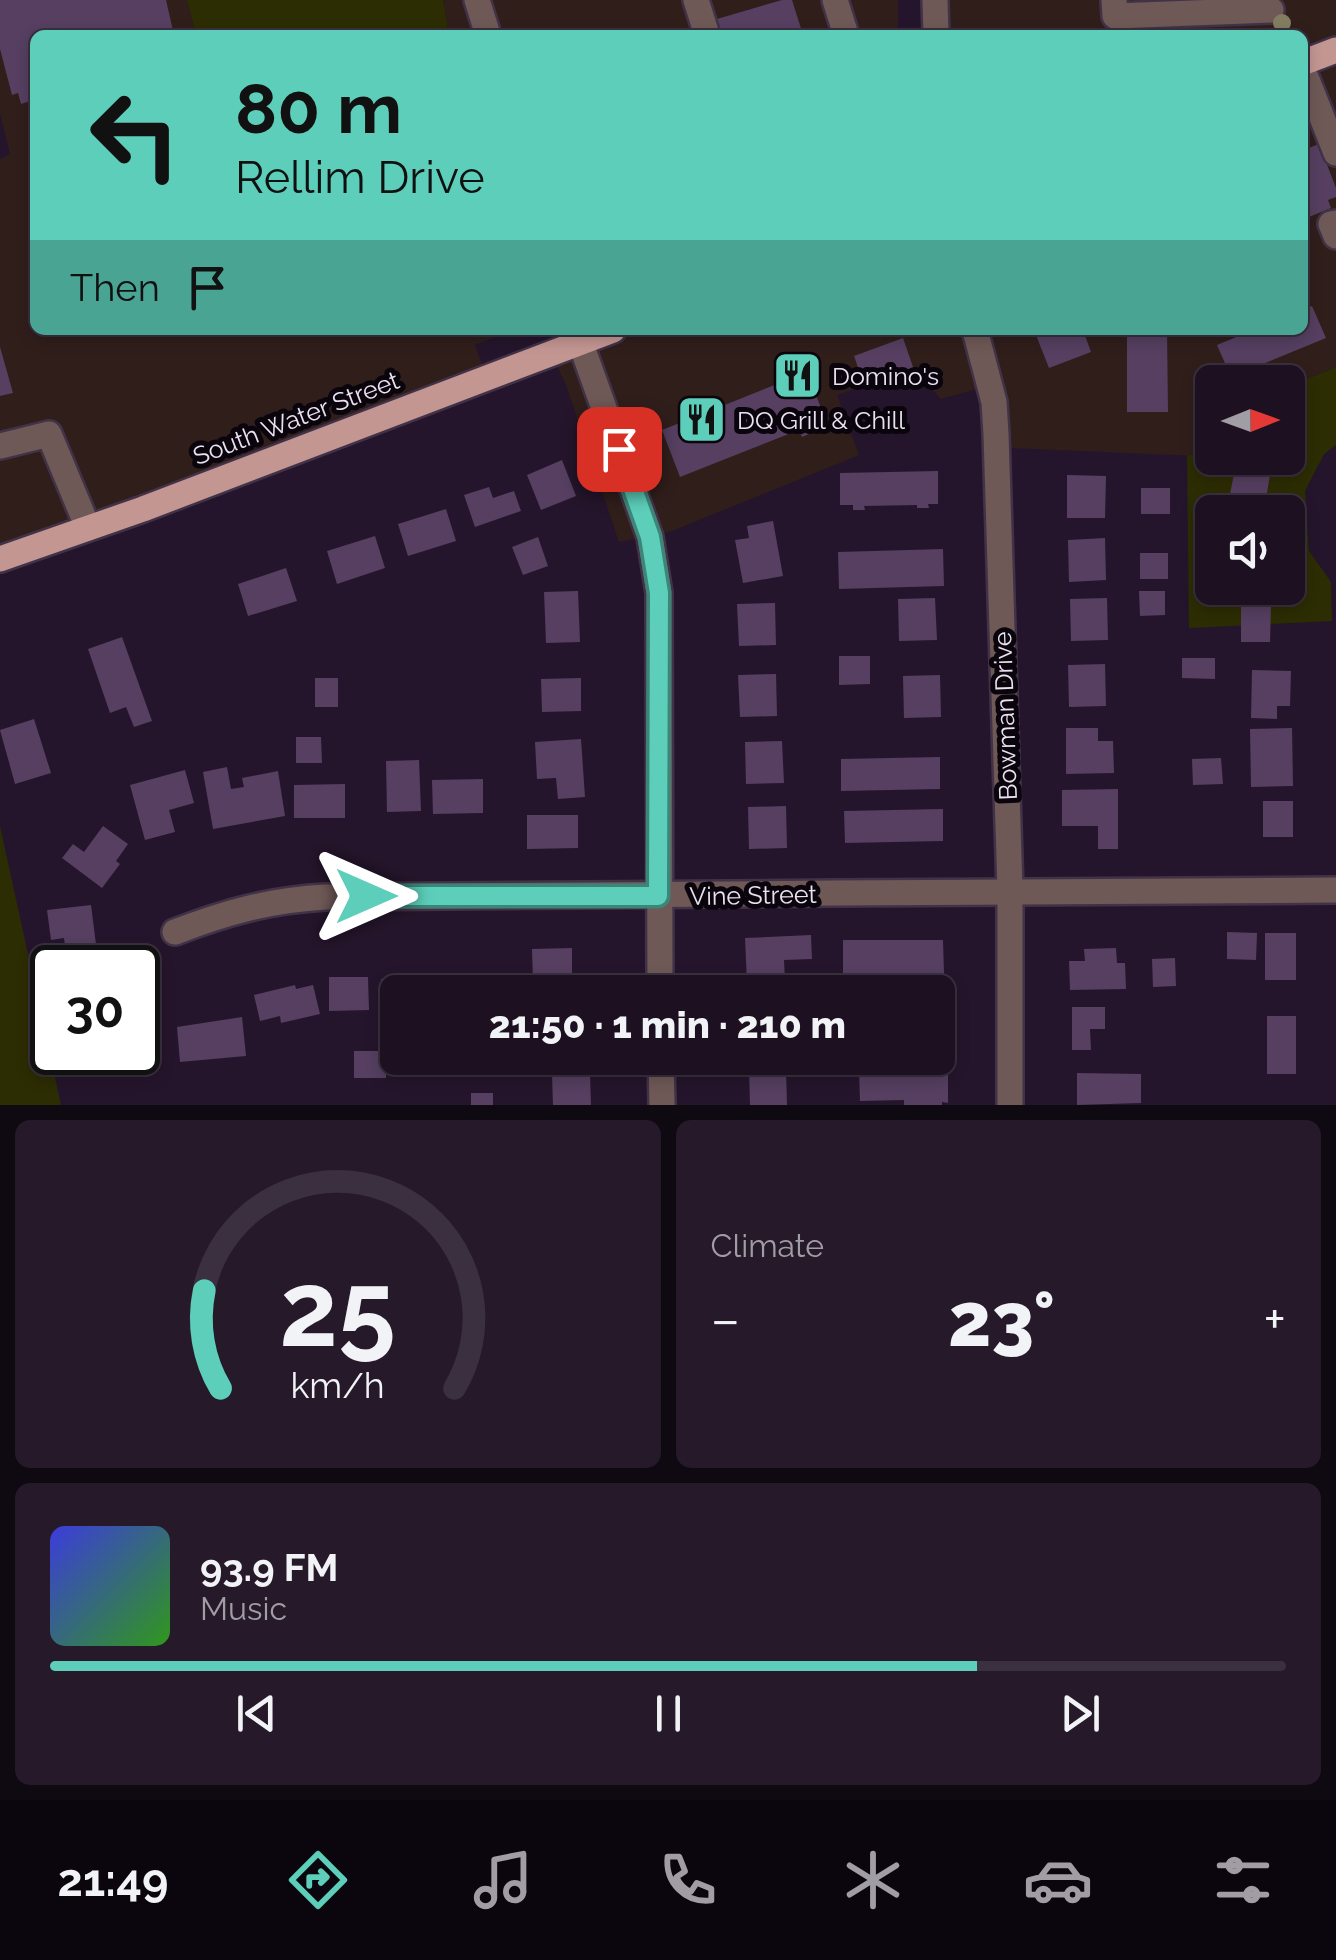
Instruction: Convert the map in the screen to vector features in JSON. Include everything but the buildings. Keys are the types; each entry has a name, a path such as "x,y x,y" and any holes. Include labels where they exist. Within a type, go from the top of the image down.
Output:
{"main road":[{"path":"1308,62 1336,50"},
{"name":"South Water Street","path":"0,560 578,336"}],"street":[{"path":"477,0 486,30"},
{"path":"696,0 705,30"},
{"path":"835,0 844,30"},
{"path":"935,0 936,30"},
{"path":"1114,0 1114,16 1231,23 1271,10"},
{"path":"1308,80 1336,152"},
{"path":"1336,222 1331,224 1336,236"},
{"name":"Bowman Drive","path":"976,335 994,402 1010,890 1010,1105"},
{"path":"578,336 655,558 659,593 660,975"},
{"path":"0,446 49,434 88,528"},
{"name":"Vine Street","path":"175,932 230,911 289,899 1336,890"},
{"path":"661,1075 662,1105"}],"shaded area":[{"path":"0,0 187,0 195,30 30,30 30,335 500,335 475,345 487,378 0,559 0,159 10,154 0,114"},
{"path":"187,0 443,0 448,30 195,30"},
{"path":"443,0 898,0 898,30 448,30"},
{"path":"935,0 1336,0 1336,367 1305,380 1305,365 1195,365 1195,456 984,447 977,389 941,399 914,370 837,395 859,455 672,531 619,542 566,385 551,353 599,335 1308,335 1308,30 936,30"},
{"path":"1336,367 1336,445 1324,454 1305,491 1309,551 1331,582 1332,621 1189,628 1187,455 1195,455 1195,475 1305,475 1305,380"},
{"path":"0,826 30,963 30,1075 54,1075 61,1105 0,1105"}],"place":[{"name":"Domino's","path":"797,376"},
{"name":"DQ Grill & Chill","path":"702,420"}],"route":[{"path":"366,896 658,896 659,593 650,537 619,449"}]}
